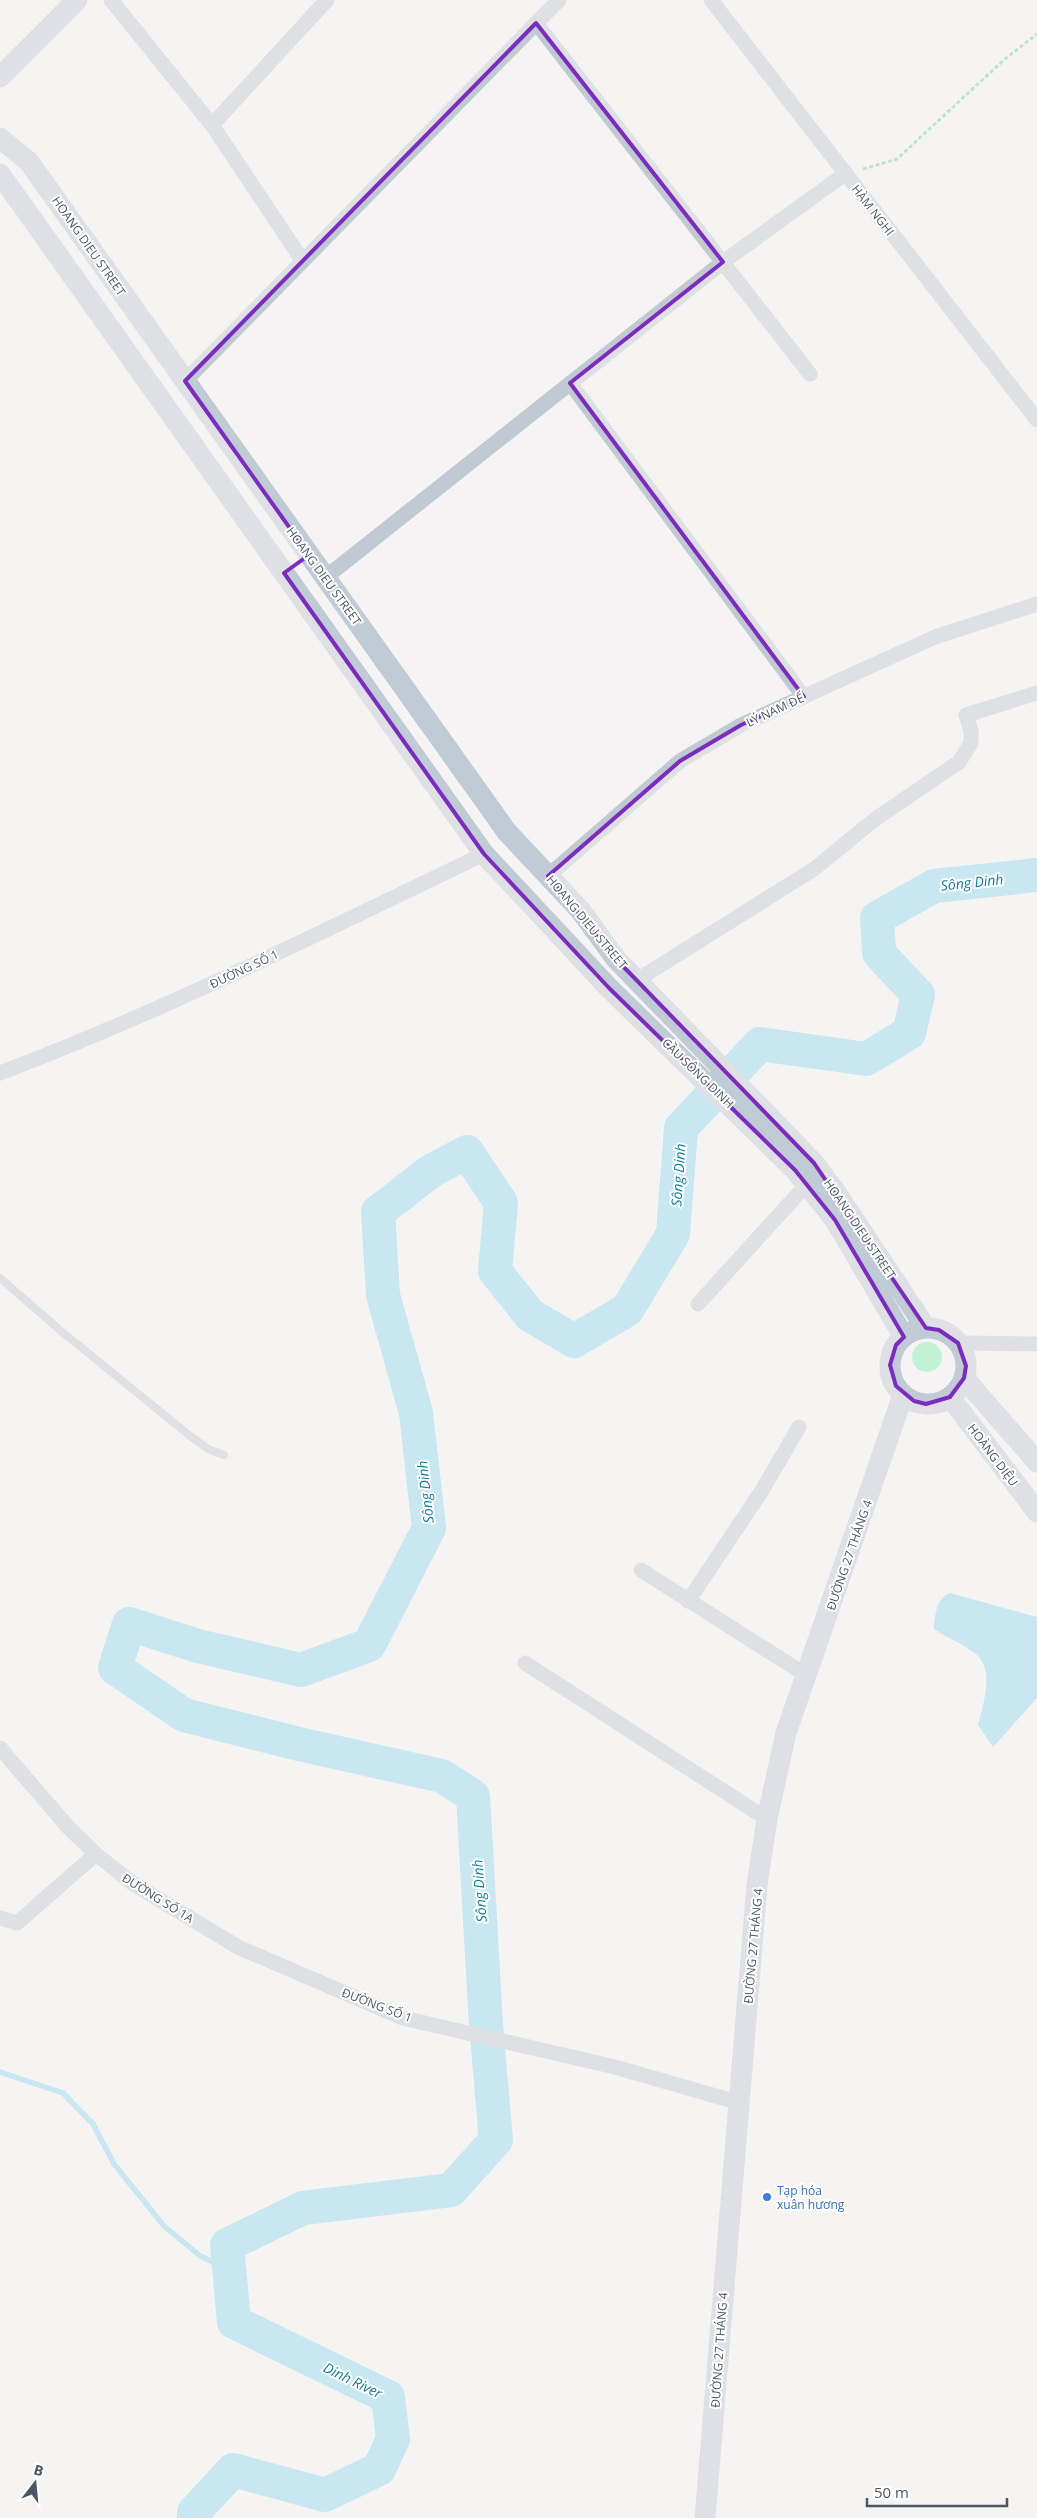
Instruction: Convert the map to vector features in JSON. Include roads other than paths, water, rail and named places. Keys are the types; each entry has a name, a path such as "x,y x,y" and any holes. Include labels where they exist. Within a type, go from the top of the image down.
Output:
{"main road":[{"path":"0,77 77,0"},
{"name":"HOANG DIEU STREET","path":"0,138 29,162 507,832 581,912 616,959 662,1005"},
{"path":"0,174 484,854"},
{"path":"284,573 309,555"},
{"name":"CẦU SÔNG DINH","path":"484,854 558,936 643,1021 759,1119"},
{"name":"CẦU SÔNG DINH","path":"662,1005 759,1119"},
{"name":"HOANG DIEU STREET","path":"759,1119 835,1220 904,1336"},
{"name":"HOANG DIEU STREET","path":"759,1119 814,1163 836,1191 926,1328"},
{"path":"926,1328 939,1330 958,1343 964,1354 966,1366 964,1378 958,1389 950,1397 938,1403 926,1404 914,1401 903,1395 896,1386 890,1365 896,1345 904,1336 914,1330 926,1328"},
{"path":"964,1378 1037,1462"},
{"name":"ĐƯỜNG 27 THÁNG 4","path":"705,2518 757,1885 767,1818 786,1733 903,1395"},
{"name":"HOÀNG DIỆU","path":"950,1397 1037,1512"}],"street":[{"path":"111,0 212,125 302,260"},
{"path":"212,125 327,0"},
{"path":"185,381 559,0"},
{"name":"HÀM NGHI","path":"711,0 1037,420"},
{"path":"536,23 810,374"},
{"path":"326,577 723,262 845,174"},
{"path":"570,383 804,697"},
{"name":"LÝ NAM ĐẾ","path":"548,876 680,761 741,725 935,637 1037,604"},
{"path":"637,980 814,869 874,820 959,762 971,743 971,731 966,716 1037,693"},
{"name":"ĐƯỜNG SỐ 1","path":"0,1074 247,969 484,854"},
{"path":"698,1304 807,1184"},
{"path":"958,1343 1037,1344"},
{"path":"688,1601 761,1492 799,1426"},
{"path":"641,1570 806,1675"},
{"path":"525,1662 767,1818"},
{"name":"ĐƯỜNG SỐ 1A","path":"0,1748 68,1827 96,1854 132,1884 238,1947 327,1985"},
{"path":"0,1918 17,1923 96,1854"},
{"name":"ĐƯỜNG SỐ 1","path":"327,1985 403,2018 531,2046 615,2067 740,2103"}],"lane":[{"path":"0,1278 61,1331 190,1435 208,1449 224,1455"}],"water":[{"path":"950,1593 1037,1617 1037,1698 993,1747 978,1725 986,1689 983,1663 973,1652 934,1629 939,1603"}],"waterway":[{"name":"Sông Dinh","path":"194,2518 194,2512 233,2470 325,2495 379,2469 393,2439 388,2397 234,2322 227,2245 303,2208 451,2190 496,2140 486,2025 473,1796 442,1776 299,1744 184,1715 115,1668 129,1624 198,1646 301,1670 369,1645 429,1528 416,1413 383,1295 378,1212 431,1171 467,1152 501,1203 495,1271 530,1315 574,1341 627,1310 673,1234 681,1128 760,1044 866,1059 909,1033 918,995 879,953 877,918 934,886 1037,875"},
{"path":"0,2072 63,2093 93,2124 114,2164 164,2226 199,2255 230,2271"}],"place":[{"name":"Tạp hóa xuân hương","path":"767,2197"}],"water label":[{"name":"Dinh River","path":"353,2380"}]}
